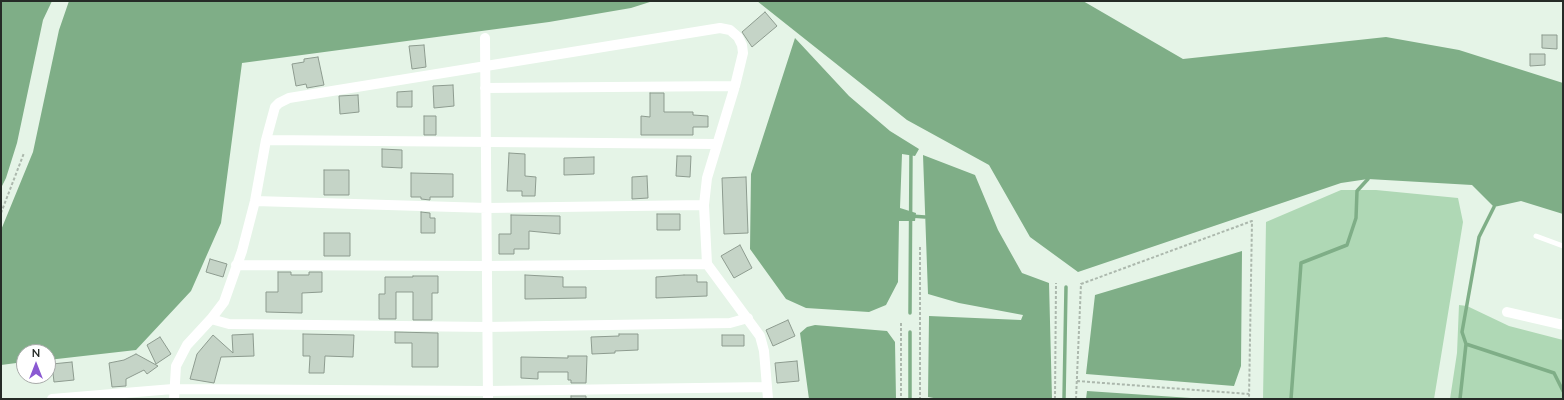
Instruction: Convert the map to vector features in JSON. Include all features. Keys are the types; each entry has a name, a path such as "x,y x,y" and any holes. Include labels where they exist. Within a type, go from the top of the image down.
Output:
{"street":[{"path":"174,394 176,366 187,345 211,319 224,302 236,264 242,251 255,201 266,140 276,107 279,103 289,98 725,28 738,37 743,48 736,86 716,144 707,178 704,205 707,264 760,336 764,351 768,399"},
{"path":"485,38 488,395"},
{"path":"485,88 736,86"},
{"path":"266,140 716,144"},
{"path":"255,201 487,208 704,205"},
{"path":"236,264 487,266 707,264"},
{"path":"1507,312 1563,325"},
{"path":"211,319 229,324 487,326 730,323 748,318"},
{"path":"52,399 174,394 488,395 767,387"}],"lane":[{"path":"1536,236 1563,246"}],"path":[{"path":"1,213 24,153"},
{"path":"1076,399 1081,284 1252,221 1249,399"},
{"path":"920,247 920,399"},
{"path":"1055,399 1056,283"},
{"path":"901,323 901,399"},
{"path":"1077,381 1249,394"}],"shaded area":[{"path":"1,1 52,1 43,20 17,143 6,178 1,188"},
{"path":"69,1 653,1 631,8 549,22 242,63 221,223 191,291 136,350 56,359 56,344 16,344 16,363 1,365 1,230 33,152 59,30"},
{"path":"757,1 1083,1 1183,59 1386,37 1459,50 1563,83 1563,214 1521,201 1494,207 1472,185 1368,179 1341,183 1078,272 1030,237 989,165 907,120"},
{"path":"795,38 849,96 890,131 919,149 915,156 902,154 900,208 916,213 915,221 899,221 898,282 886,305 869,312 806,308 786,299 750,249 751,174"},
{"path":"923,155 975,175 998,230 1022,273 1049,283 1052,399 939,399 928,397 929,316 1021,320 1023,315 959,303 928,294"},
{"path":"1341,190 1376,190 1458,198 1463,222 1434,399 1263,399 1266,222"},
{"path":"1242,251 1241,366 1234,386 1086,374 1095,295"},
{"path":"1459,305 1467,306 1509,326 1563,340 1563,399 1450,399 1457,353"},
{"path":"815,325 887,331 895,342 896,399 809,399 800,333 807,327"},
{"path":"1087,391 1206,399 1086,399"}],"building":[{"path":"765,12 777,26 752,47 742,32"},
{"path":"1542,35 1557,35 1557,49 1542,48"},
{"path":"424,45 426,67 412,69 409,46"},
{"path":"1530,54 1545,54 1545,65 1530,66"},
{"path":"318,57 324,85 307,88 306,84 296,86 292,64 304,62 304,59"},
{"path":"453,85 454,106 434,108 433,86"},
{"path":"412,91 412,107 397,107 397,92"},
{"path":"650,93 664,93 664,112 693,112 693,115 708,116 708,127 693,127 693,135 641,135 641,116 650,117"},
{"path":"358,95 359,112 340,114 339,96"},
{"path":"424,116 436,116 436,135 424,135"},
{"path":"382,149 402,150 402,168 382,167"},
{"path":"509,153 525,154 525,176 536,177 535,196 522,196 522,191 507,191"},
{"path":"677,156 691,156 690,177 676,176"},
{"path":"594,157 594,174 564,175 564,158"},
{"path":"324,170 349,170 349,195 324,195"},
{"path":"411,173 453,174 453,197 430,197 430,200 421,199 421,197 411,197"},
{"path":"647,176 648,198 632,199 632,177"},
{"path":"746,177 748,233 724,234 722,178"},
{"path":"421,212 430,213 430,218 435,218 435,233 421,233"},
{"path":"657,214 680,214 680,230 657,230"},
{"path":"511,215 560,216 560,234 529,231 529,249 514,249 514,254 499,254 499,234 511,234"},
{"path":"324,233 350,233 350,256 324,256"},
{"path":"740,245 752,268 734,278 721,256"},
{"path":"210,259 227,264 223,277 206,272"},
{"path":"278,272 291,272 291,275 309,275 309,272 322,272 322,292 302,293 302,313 266,312 266,292 278,292"},
{"path":"525,275 563,277 563,287 586,287 586,298 525,299"},
{"path":"697,275 697,282 707,282 707,296 656,298 656,277"},
{"path":"438,276 438,293 432,293 432,320 413,320 413,292 396,292 396,319 379,319 379,294 385,294 385,277"},
{"path":"788,320 795,336 773,346 766,330"},
{"path":"395,332 438,333 438,367 412,367 412,343 395,343"},
{"path":"253,334 254,356 221,357 214,383 190,379 197,354 213,335 233,353 232,335"},
{"path":"303,334 354,335 353,357 325,356 324,373 309,373 310,356 303,356"},
{"path":"619,334 638,334 638,350 592,354 591,337 619,336"},
{"path":"722,335 744,335 744,346 722,346"},
{"path":"160,337 171,354 156,364 147,345"},
{"path":"136,354 158,366 147,374 144,370 126,379 126,386 112,387 109,363 124,360"},
{"path":"568,356 587,356 586,383 571,383 571,380 568,380 568,372 538,372 538,379 521,378 521,357 568,358"},
{"path":"797,361 799,381 777,383 775,363"},
{"path":"72,362 74,380 56,382 56,364"},
{"path":"571,396 586,396 586,399 571,399"}],"waterway":[{"path":"910,313 911,152"},
{"path":"1291,399 1301,263 1347,245 1356,218 1357,191 1368,179"},
{"path":"1494,207 1479,237 1462,332 1466,344 1554,373 1563,391"},
{"path":"911,216 925,217"},
{"path":"1064,399 1066,287"},
{"path":"910,332 910,399"},
{"path":"1460,399 1466,344"}]}
